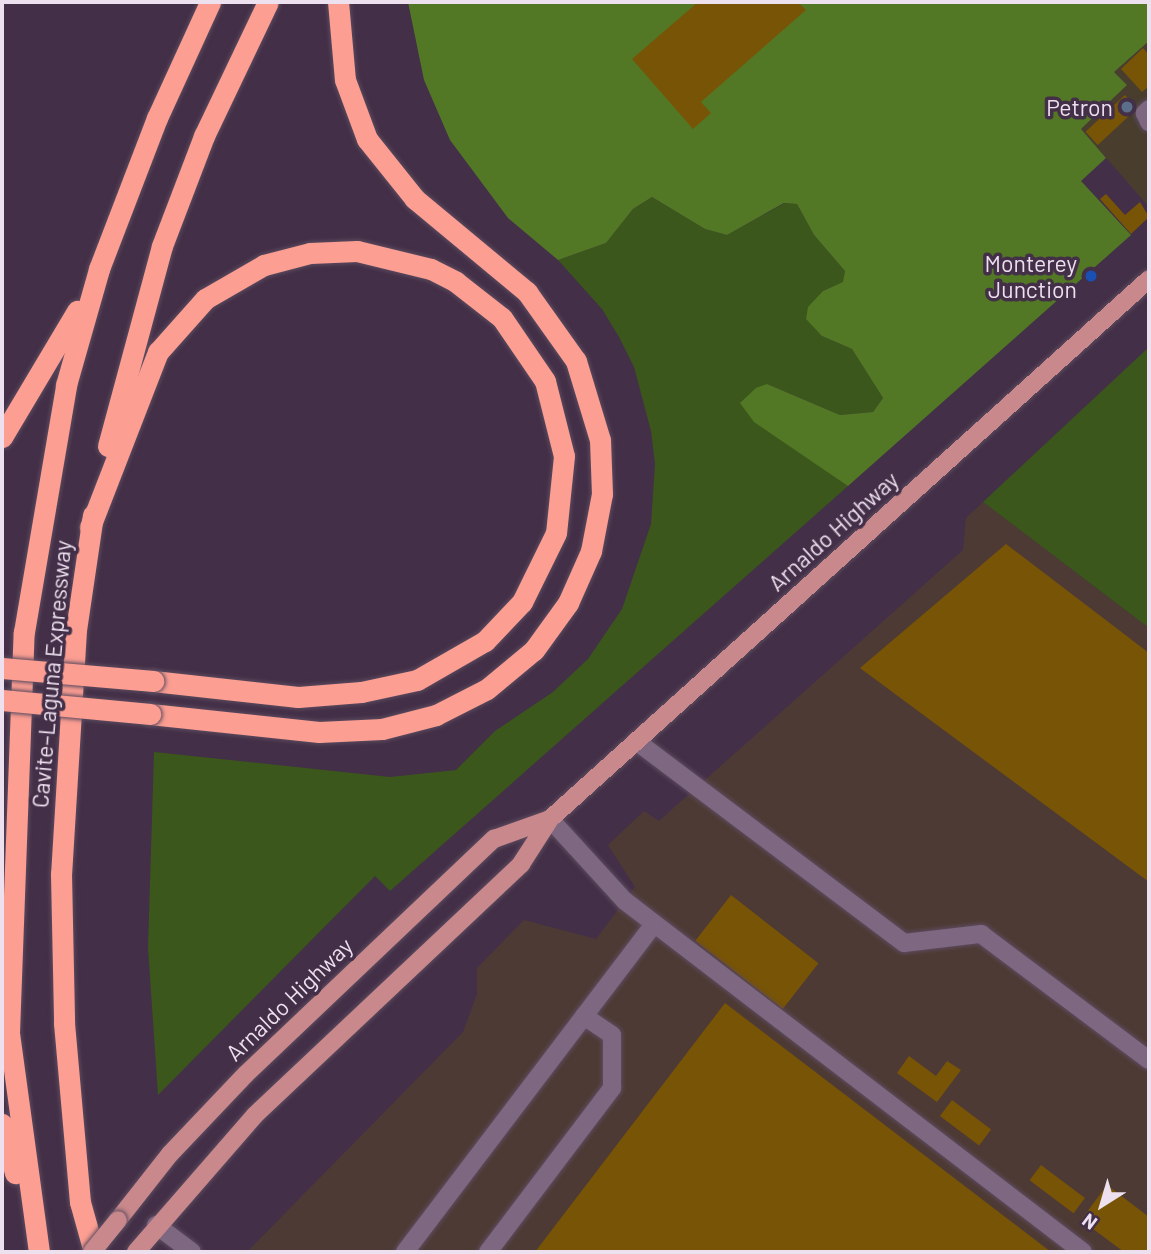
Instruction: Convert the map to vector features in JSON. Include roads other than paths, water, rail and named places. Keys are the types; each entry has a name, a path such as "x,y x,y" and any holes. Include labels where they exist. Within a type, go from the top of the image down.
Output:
{"highway":[{"name":"Cavite–Laguna Expressway","path":"36,1244 9,1032 23,632 64,397 99,269 157,118 210,2"},
{"name":"Cavite–Laguna Expressway","path":"93,1252 80,1202 64,1023 61,874 76,630 90,527 120,387 162,246 204,136 268,2"},
{"path":"2,700 319,732 383,729 436,715 487,689 534,650 568,603 594,541 602,495 600,440 576,361 527,292 415,199 367,139 345,80 338,2"},
{"path":"2,668 299,696 361,692 417,680 485,641 522,602 556,533 564,456 545,381 502,318 481,298 431,269 357,251 310,253 264,265 205,299 158,352 145,376 90,527"},
{"path":"2,437 55,354 99,269"},
{"path":"2,1124 36,1244"}],"main road":[{"name":"Arnaldo Highway","path":"136,1252 156,1225 255,1115 521,864 550,819 1149,279"},
{"name":"Arnaldo Highway","path":"93,1252 177,1146 246,1074 494,839 550,819"}],"lane":[{"path":"1149,109 1145,113 1149,122"},
{"path":"636,741 904,943 981,934 1149,1060"},
{"path":"550,819 625,901 1083,1252"},
{"path":"405,1252 654,924"},
{"path":"488,1252 612,1088 612,1035 584,1016"},
{"path":"156,1225 192,1252"}],"place":[{"name":"Petron","path":"1127,107"},
{"name":"Monterey Junction","path":"1091,276"}]}
